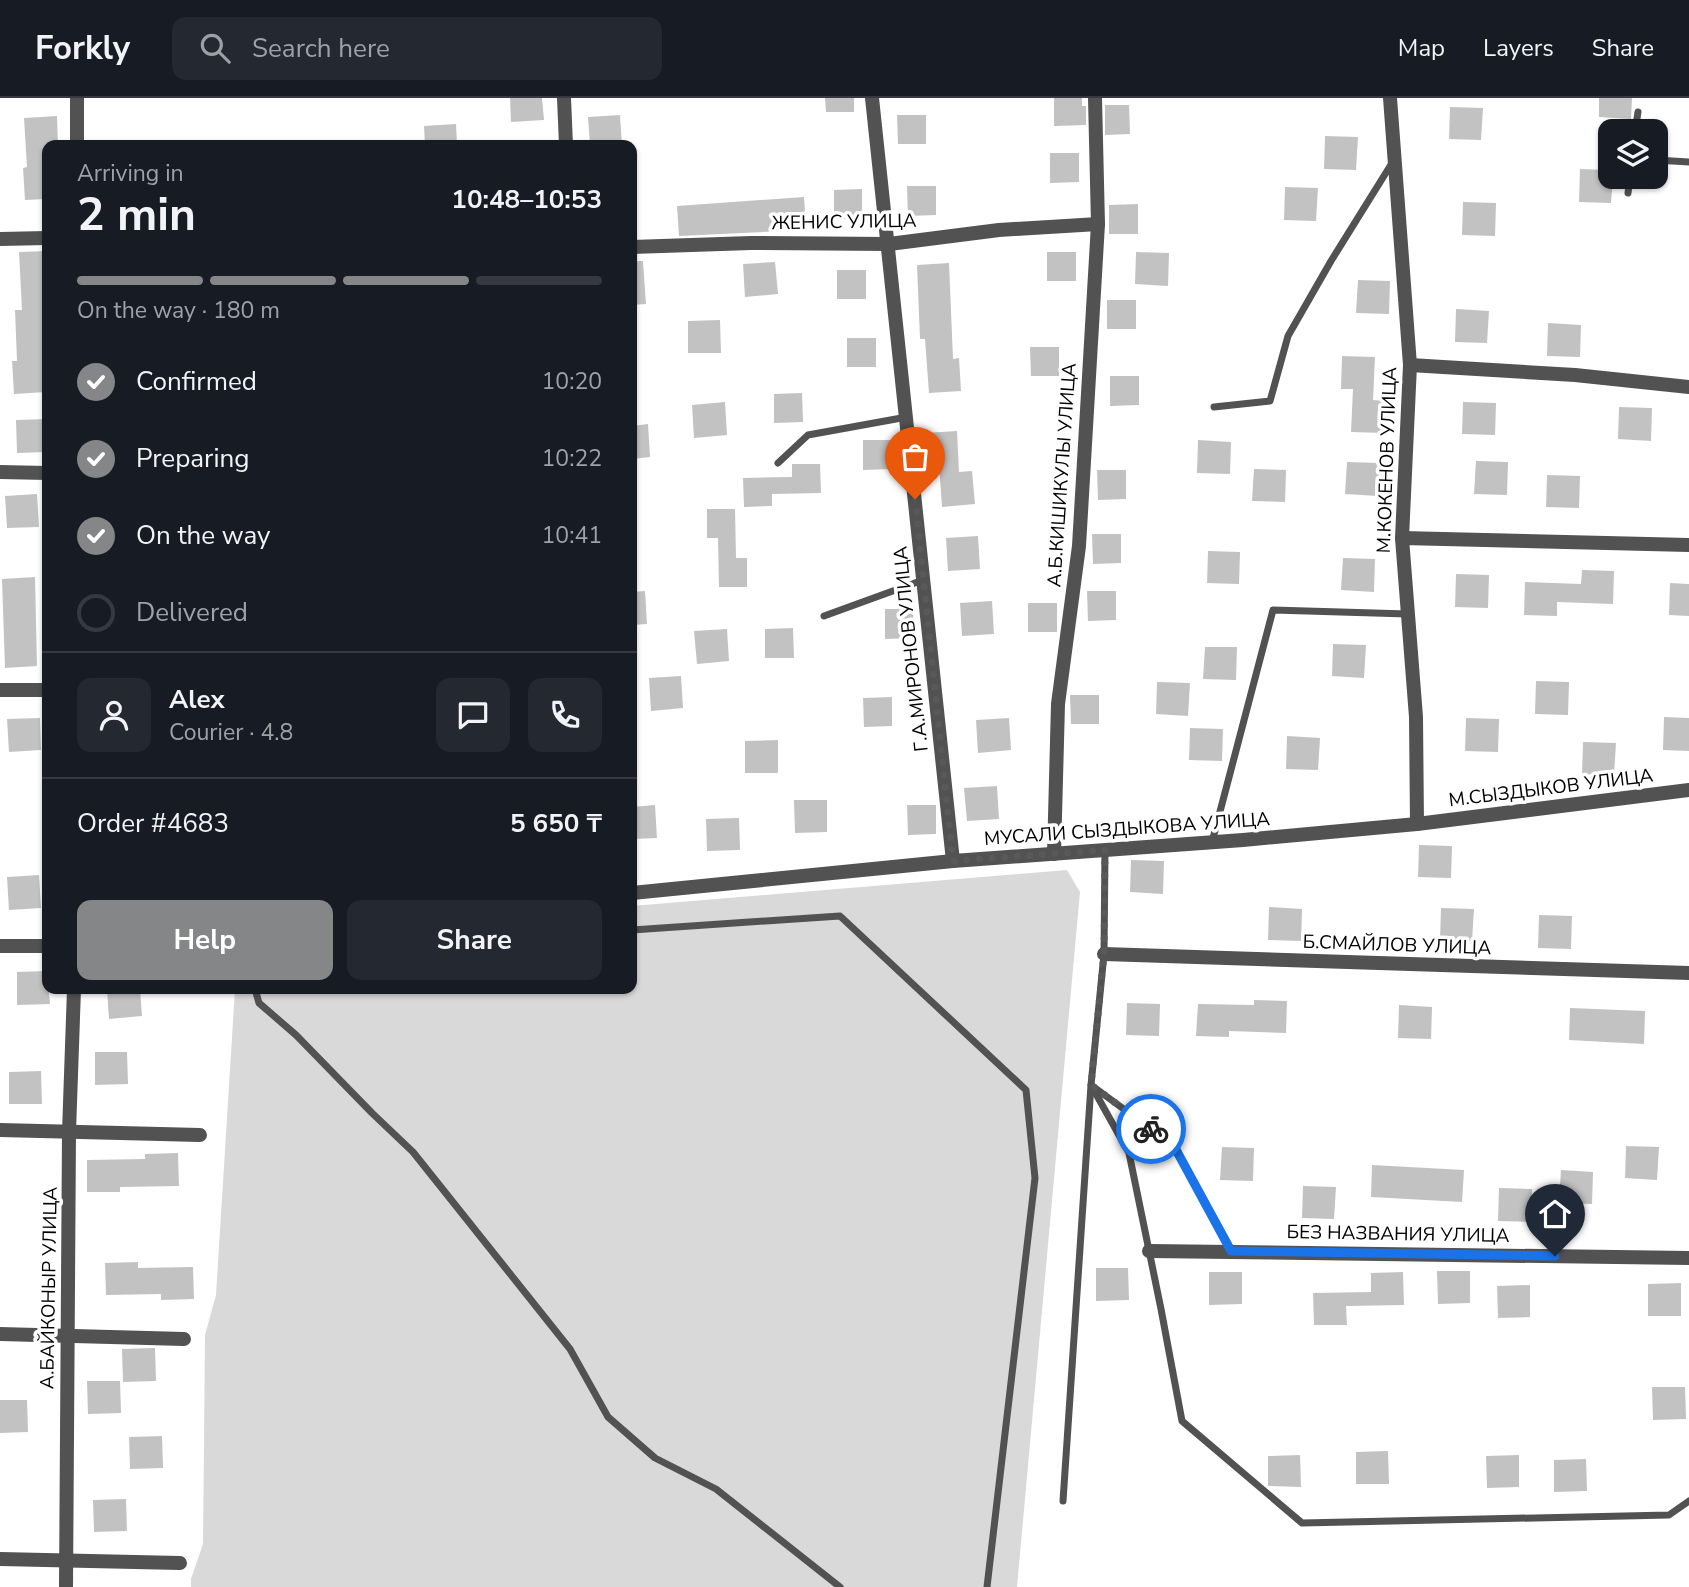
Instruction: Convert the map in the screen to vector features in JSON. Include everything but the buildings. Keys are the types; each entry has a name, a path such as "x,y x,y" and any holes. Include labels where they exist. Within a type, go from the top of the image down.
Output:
{"street":[{"path":"77,98 78,140"},
{"path":"564,98 566,140"},
{"name":"Г.А.МИРОНОВ УЛИЦА","path":"872,98 953,861"},
{"name":"А.Б.КИШИКУЛЫ УЛИЦА","path":"1054,854 1058,704 1079,546 1098,223 1095,98"},
{"name":"М.КОКЕНОВ УЛИЦА","path":"1390,98 1410,365 1402,538 1416,716 1417,824"},
{"name":"ЖЕНИС УЛИЦА","path":"637,247 751,243 889,244 999,230 1098,223"},
{"path":"0,239 42,238"},
{"path":"1410,365 1575,375 1689,387"},
{"path":"0,472 42,472"},
{"path":"1402,538 1689,545"},
{"path":"0,690 42,690"},
{"name":"М.СЫЗДЫКОВ УЛИЦА","path":"1417,824 1689,790"},
{"name":"МУСАЛИ СЫЗДЫКОВА УЛИЦА","path":"637,893 953,861 1417,824"},
{"path":"0,946 42,946"},
{"name":"Б.СМАЙЛОВ УЛИЦА","path":"1104,954 1689,973"},
{"name":"А.БАЙКОНЫР УЛИЦА","path":"66,1587 69,1132 74,994"},
{"path":"0,1130 200,1135"},
{"name":"БЕЗ НАЗВАНИЯ УЛИЦА","path":"1149,1251 1689,1258"},
{"path":"0,1334 184,1339"},
{"path":"0,1559 180,1563"}],"lane":[{"path":"1637,119 1638,112"},
{"path":"1214,407 1269,401 1289,336 1331,261 1394,160"},
{"path":"1668,161 1689,162"},
{"path":"1628,189 1628,193"},
{"path":"778,463 808,435 907,418"},
{"path":"824,616 923,580"},
{"path":"1211,842 1273,610 1408,614"},
{"path":"1063,1501 1091,1085 1104,954 1105,850"},
{"path":"637,930 840,916 1026,1090 1035,1178 987,1587"},
{"path":"256,994 259,1003 296,1035 413,1152 570,1349 608,1418 655,1458 716,1489 840,1587"},
{"path":"1091,1085 1129,1153 1182,1421 1302,1523 1669,1515 1689,1501"},
{"path":"1091,1085 1174,1146 1231,1251"}],"shaded area":[{"path":"1067,870 1080,892 1017,1587 191,1587 191,1579 203,1544 205,1335 216,1295 235,994 637,994 637,906"}],"way so far":[{"path":"915,499 953,861 1105,850 1104,954 1091,1085 1151,1129"}],"route":[{"path":"1151,1129 1174,1146 1231,1251 1555,1256"}]}
